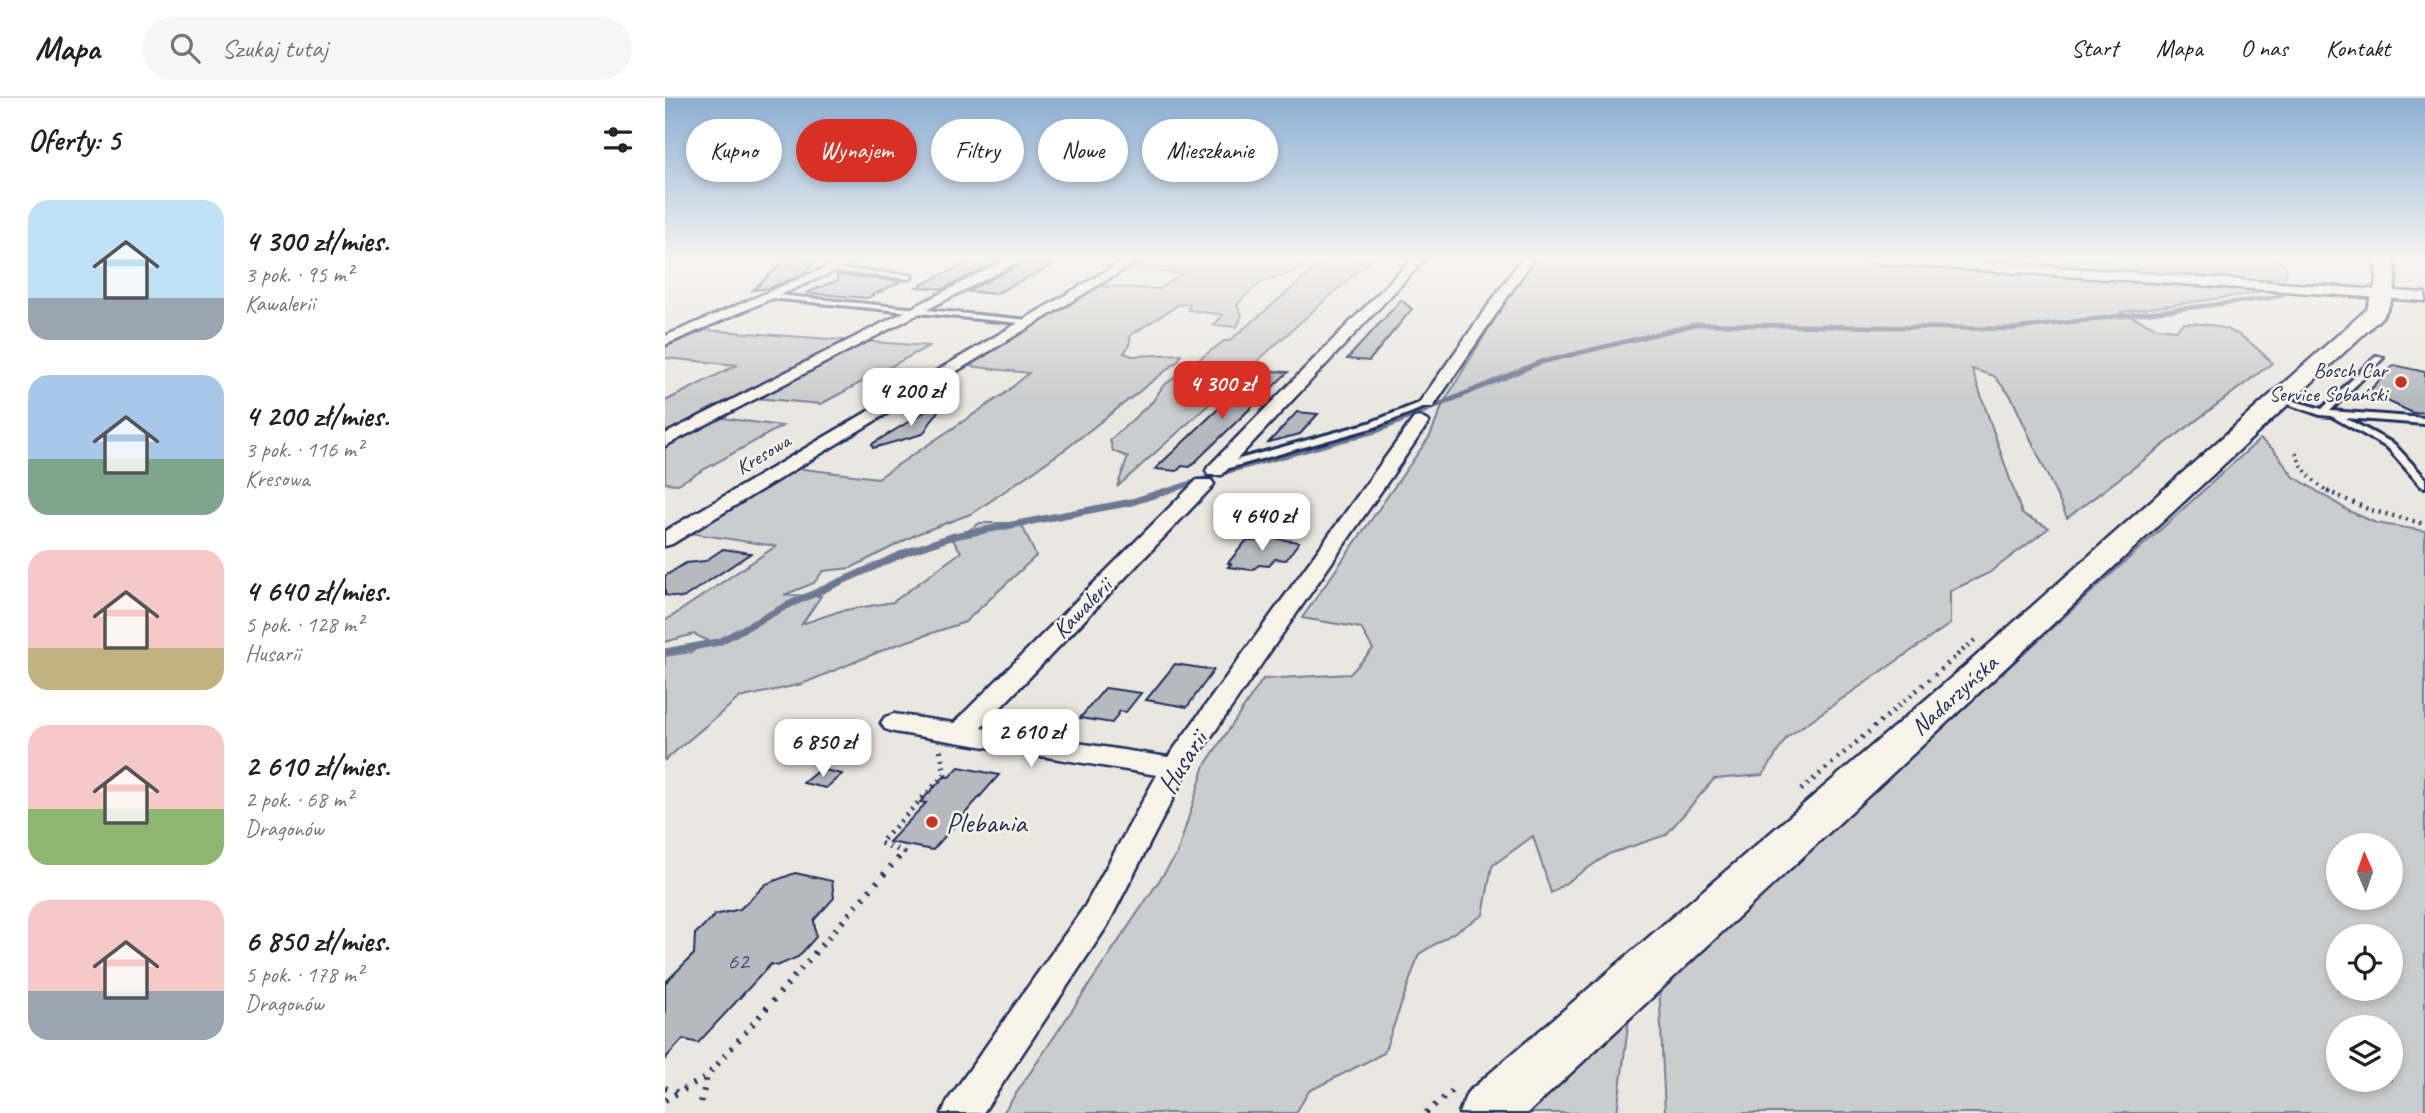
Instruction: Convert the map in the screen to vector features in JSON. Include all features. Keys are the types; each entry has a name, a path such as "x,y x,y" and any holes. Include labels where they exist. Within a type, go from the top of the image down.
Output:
{"main road":[{"name":"Nadarzyńska","path":"1487,1113 2280,400 2375,312 2377,305"}],"street":[{"path":"665,341 748,305"},
{"path":"665,441 931,305"},
{"name":"Kresowa","path":"665,540 1057,305"},
{"name":"Kawalerii","path":"949,738 1212,474 1374,305"},
{"name":"Husarii","path":"961,1113 1096,916 1175,768 1496,305"},
{"path":"665,325 702,325"},
{"path":"894,723 949,738 1175,768"}],"lane":[{"path":"857,305 1029,322"},
{"path":"2328,413 2379,358"},
{"path":"2280,400 2328,413 2425,421"},
{"path":"1212,474 1423,412"},
{"path":"2328,413 2391,446 2425,484"}],"path":[{"path":"2295,453 2301,467 2348,503 2392,518 2425,524"},
{"path":"1799,791 1982,633"},
{"path":"665,1100 707,1076 904,852 880,843 945,774 949,738"},
{"path":"701,1102 707,1076"},
{"path":"1426,1113 1463,1082"},
{"path":"665,1088 678,1092"}],"shaded area":[{"path":"1067,305 1177,305 1131,335 1124,353 1133,356 1181,354 1178,361 1067,448 973,513 917,534 851,568 823,571 814,583 784,595 821,596 802,624 840,611 893,602 961,552 953,540 980,523 1021,523 1036,556 965,622 893,646 802,684 739,698 665,760 665,656 691,652 709,641 694,634 665,642 665,621 776,546 690,533 795,468 878,478 1004,394 1029,373 969,366"},
{"path":"1190,305 1237,305 1242,316 1237,327 1214,325 1223,315 1188,310"},
{"path":"1272,305 1319,305 1117,487 1128,457 1113,451 1110,440 1153,401 1163,386 1224,341 1229,341"},
{"path":"1503,305 2168,305 2121,312 2157,328 2176,330 2183,323 2198,323 2222,328 2243,337 2272,363 2067,518 2011,396 1994,376 1972,369 2022,514 2049,528 1989,573 1950,591 1950,624 1787,737 1763,775 1714,779 1666,835 1609,854 1551,893 1533,836 1492,866 1483,915 1419,954 1384,1053 1309,1091 1296,1113 1003,1113 1177,854 1205,765 1263,679 1350,674 1373,649 1361,628 1302,618 1430,436 1444,402"},
{"path":"706,330 929,346 821,404 755,398 722,418 782,426 678,484 665,483 665,401 737,365 665,358 665,347"},
{"path":"2260,439 2274,450 2293,476 2349,511 2376,523 2425,531 2425,1113 1665,1113 1659,985"},
{"path":"1630,1010 1617,1113 1515,1113"}],"building":[{"path":"1396,305 1408,305 1412,309 1369,361 1347,359"},
{"name":"Bosch Car Service Sobański","path":"2394,365 2425,372 2425,412 2413,413 2368,392"},
{"path":"1259,370 1288,372 1190,467 1182,466 1177,471 1155,469"},
{"path":"946,399 923,434 873,448 872,444"},
{"path":"1297,412 1318,414 1300,434 1269,442"},
{"path":"1271,538 1299,542 1286,560 1275,559 1269,566 1259,565 1252,570 1228,567 1231,564 1228,563 1246,541 1268,541"},
{"path":"723,549 751,553 683,598 665,595 665,576 686,563 705,561"},
{"path":"1175,664 1214,670 1187,707 1146,700"},
{"path":"1105,688 1141,693 1126,712 1120,711 1112,723 1080,718"},
{"name":"Plebania","path":"959,767 999,775 933,850 889,842 926,803 920,802 944,777 949,777"},
{"path":"820,769 842,774 826,788 803,783"},
{"path":"795,873 832,881 834,898 814,920 816,937 798,957 777,966 771,964 698,1043 683,1039 665,1059 665,983 694,954 695,934 715,915 740,909 766,884"}],"waterway":[{"path":"1539,363 1697,324 2011,329 2208,305"},
{"path":"1539,363 1543,361"},
{"path":"1161,493 1232,470 1379,430 1539,363"},
{"path":"665,652 719,642 786,606 907,552 954,536 1132,502 1166,491"}],"place":[{"name":"Bosch Car Service Sobański","path":"2401,382"},
{"name":"Plebania","path":"932,822"}]}
